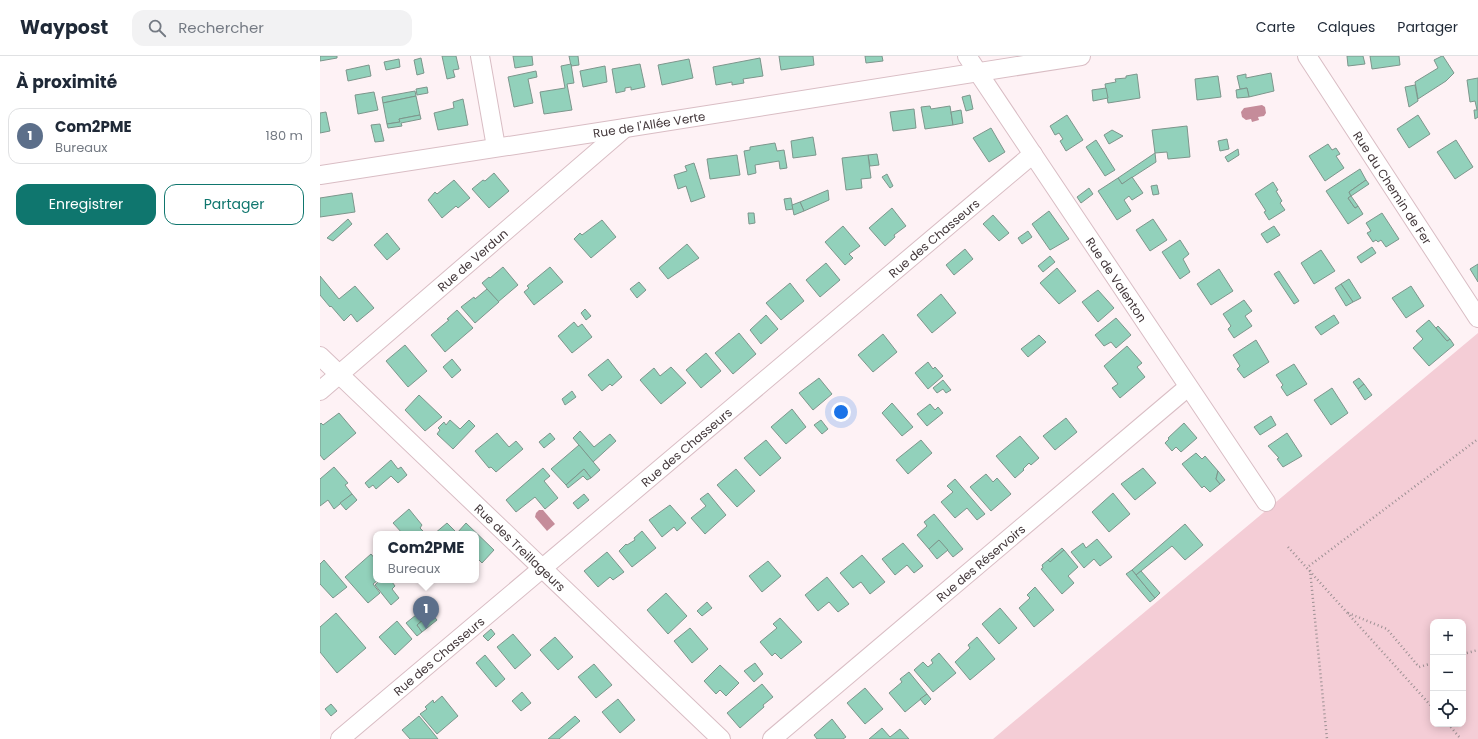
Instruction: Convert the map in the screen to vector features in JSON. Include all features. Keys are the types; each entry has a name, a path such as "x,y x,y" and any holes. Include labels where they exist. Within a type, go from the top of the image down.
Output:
{"street":[{"path":"480,56 496,147"},
{"name":"Rue de Valenton","path":"967,56 1266,502"},
{"name":"Rue de l'Allée Verte","path":"320,175 1081,56"},
{"name":"Rue du Chemin de Fer","path":"1307,56 1478,318"},
{"name":"Rue de Verdun","path":"320,391 625,128"},
{"name":"Rue des Chasseurs","path":"340,739 1032,154"},
{"name":"Rue des Treillageurs","path":"320,356 721,739"},
{"name":"Rue des Réservoirs","path":"772,739 1188,387"}],"path":[{"path":"1309,566 1478,439"},
{"path":"1288,547 1430,705"},
{"path":"1310,570 1327,739"},
{"path":"1347,612 1387,629 1419,667 1430,664"},
{"path":"1466,653 1478,650"},
{"path":"1451,727 1461,739"}],"shaded area":[{"path":"1262,105 1265,107 1266,113 1264,116 1258,117 1259,120 1252,122 1251,119 1246,120 1242,117 1241,112 1244,108"},
{"path":"1478,333 1478,739 993,739"},
{"path":"539,510 543,510 555,524 547,531 535,517"}],"building":[{"path":"320,56 337,56 337,58 320,61"},
{"path":"442,56 456,56 459,69 453,70 455,77 447,79"},
{"path":"513,56 532,56 533,65 515,68"},
{"path":"569,56 578,56 579,65 571,66"},
{"path":"779,56 813,56 814,65 781,70"},
{"path":"865,56 882,56 883,61 866,63"},
{"path":"1347,56 1363,56 1365,64 1348,66"},
{"path":"1370,56 1399,56 1400,65 1372,69"},
{"path":"1442,56 1454,73 1446,81 1418,99 1415,82 1438,68 1434,60"},
{"path":"421,58 424,73 417,75 414,60"},
{"path":"760,58 763,76 743,79 744,83 732,85 732,82 716,85 713,67"},
{"path":"399,59 400,67 386,70 384,62"},
{"path":"689,59 693,78 662,85 658,65"},
{"path":"571,64 574,83 567,84 572,110 544,114 540,92 565,88 561,66"},
{"path":"640,64 645,87 631,90 631,87 625,88 625,91 616,93 612,69"},
{"path":"369,65 371,76 348,81 346,70"},
{"path":"605,66 607,82 583,87 580,71"},
{"path":"536,71 537,77 528,79 533,103 514,107 508,77"},
{"path":"1271,73 1274,91 1249,97 1247,88 1240,89 1237,76 1246,74 1246,78"},
{"path":"1137,74 1140,98 1108,103 1105,84 1116,82 1115,79 1126,78 1126,76"},
{"path":"1218,76 1221,97 1197,100 1195,79"},
{"path":"1478,78 1478,117 1475,119 1474,110 1477,110 1475,101 1470,102 1467,80"},
{"path":"1415,85 1418,101 1409,107 1405,87"},
{"path":"427,87 428,93 417,95 416,89"},
{"path":"1106,88 1108,98 1093,101 1092,90"},
{"path":"1247,88 1249,97 1237,98 1236,90"},
{"path":"415,91 416,96 383,103 382,97"},
{"path":"374,92 378,110 358,114 355,95"},
{"path":"970,95 973,109 966,111 962,97"},
{"path":"416,96 420,115 399,119 400,122 387,124 383,103"},
{"path":"463,99 468,125 438,130 434,113 454,108 453,102"},
{"path":"930,106 931,109 950,106 953,125 925,129 921,107"},
{"path":"914,109 916,128 893,131 890,112"},
{"path":"961,110 963,123 953,125 951,112"},
{"path":"326,112 330,131 320,133 320,113"},
{"path":"420,115 421,119 401,123 402,126 388,128 387,124 400,122 399,119"},
{"path":"1067,115 1083,140 1066,151 1060,141 1063,139 1059,133 1055,135 1050,126"},
{"path":"1418,115 1430,134 1409,148 1397,129"},
{"path":"380,124 384,141 375,142 371,125"},
{"path":"1187,126 1190,157 1168,159 1167,152 1155,153 1152,130"},
{"path":"991,128 1005,152 989,162 973,138"},
{"path":"1112,130 1123,136 1109,144 1104,135"},
{"path":"813,137 816,155 793,158 791,141"},
{"path":"1227,139 1229,149 1220,151 1218,141"},
{"path":"1096,140 1115,170 1105,176 1086,147"},
{"path":"1456,140 1473,167 1455,179 1437,152"},
{"path":"775,143 777,151 784,150 787,168 780,169 779,161 755,165 756,173 748,175 744,151 750,150 750,147"},
{"path":"1328,144 1332,150 1336,148 1340,154 1336,156 1344,168 1325,181 1309,156"},
{"path":"1238,149 1239,155 1228,162 1225,157"},
{"path":"1155,153 1156,162 1122,184 1118,178"},
{"path":"877,154 879,165 870,166 868,155"},
{"path":"737,155 740,175 710,179 707,159"},
{"path":"868,155 871,178 861,179 862,188 846,190 842,158"},
{"path":"694,163 705,197 691,202 686,186 678,189 674,175 687,171 685,166"},
{"path":"1360,169 1366,180 1349,192 1351,196 1348,198 1355,208 1358,206 1363,214 1348,224 1326,191"},
{"path":"494,173 509,191 489,208 472,189"},
{"path":"887,174 893,186 890,188 882,177"},
{"path":"1132,177 1143,193 1132,200 1129,196 1124,200 1131,211 1117,220 1098,191 1118,178 1122,184"},
{"path":"454,180 470,198 458,208 456,206 442,218 428,200 435,192 437,194"},
{"path":"1366,180 1369,184 1351,196 1349,192"},
{"path":"1273,182 1282,201 1280,203 1285,210 1269,220 1264,212 1266,211 1255,194"},
{"path":"1157,185 1159,194 1153,195 1151,186"},
{"path":"1089,188 1093,194 1081,203 1077,197"},
{"path":"828,190 829,200 804,211 800,202"},
{"path":"352,193 355,212 320,217 320,198"},
{"path":"1351,196 1358,206 1355,208 1348,198"},
{"path":"791,198 793,209 786,210 784,199"},
{"path":"800,202 804,211 794,215 792,205"},
{"path":"892,208 906,226 894,235 895,237 885,246 869,228"},
{"path":"1049,211 1069,239 1050,250 1032,224"},
{"path":"748,213 754,213 755,223 749,224"},
{"path":"1382,213 1399,239 1386,247 1381,240 1378,242 1376,240 1373,242 1367,233 1371,231 1366,223"},
{"path":"993,215 1009,233 999,241 983,224"},
{"path":"348,219 352,224 333,241 327,238"},
{"path":"1153,219 1167,240 1150,251 1136,230"},
{"path":"602,220 616,237 591,258 574,239 580,233 582,235"},
{"path":"843,226 860,246 849,254 853,258 845,265 825,242"},
{"path":"1274,226 1280,235 1267,243 1261,234"},
{"path":"1028,231 1032,237 1022,244 1018,238"},
{"path":"387,233 400,249 387,260 374,245"},
{"path":"1180,240 1189,254 1183,259 1190,272 1180,279 1162,252"},
{"path":"687,244 699,258 668,279 659,268"},
{"path":"1372,247 1376,253 1361,263 1357,257"},
{"path":"965,249 973,259 954,275 946,265"},
{"path":"1321,250 1335,271 1314,284 1301,263"},
{"path":"1050,256 1055,262 1043,272 1038,266"},
{"path":"826,263 840,280 820,297 806,280"},
{"path":"1478,264 1478,282 1470,269"},
{"path":"503,267 518,285 498,302 482,283"},
{"path":"550,267 563,282 534,305 524,292 529,288 527,286"},
{"path":"1057,268 1076,291 1059,304 1040,283"},
{"path":"1219,269 1233,291 1211,305 1197,284"},
{"path":"1279,271 1299,301 1294,304 1274,274"},
{"path":"320,276 339,299 355,286 374,308 357,322 351,314 344,321 320,295"},
{"path":"1349,279 1361,298 1353,302 1341,284"},
{"path":"639,282 646,290 637,298 630,289"},
{"path":"790,283 804,301 781,320 766,303"},
{"path":"1341,284 1353,302 1346,306 1335,288"},
{"path":"1411,286 1424,306 1406,318 1392,298"},
{"path":"487,289 499,302 475,323 461,307 474,297 475,299"},
{"path":"1098,290 1114,308 1098,322 1082,302"},
{"path":"941,294 956,313 932,333 917,315"},
{"path":"1244,300 1252,311 1245,316 1252,326 1234,338 1228,329 1231,326 1223,314"},
{"path":"585,309 591,316 586,320 581,313"},
{"path":"457,310 473,328 445,352 431,335 449,320 447,319"},
{"path":"766,315 778,329 761,344 750,330"},
{"path":"1334,315 1339,323 1321,335 1315,327"},
{"path":"1116,318 1131,335 1116,348 1111,342 1104,346 1095,335"},
{"path":"1429,320 1447,341 1450,339 1454,345 1429,366 1413,348 1423,339 1416,331"},
{"path":"574,322 578,327 582,324 592,337 572,353 558,336"},
{"path":"1438,326 1450,339 1447,341 1436,328"},
{"path":"739,333 756,354 733,374 715,353"},
{"path":"883,334 897,352 873,372 858,355"},
{"path":"1039,335 1046,342 1028,357 1021,349"},
{"path":"1256,340 1269,362 1244,378 1237,369 1240,366 1233,355"},
{"path":"405,345 427,371 408,387 386,361"},
{"path":"1127,346 1142,363 1137,367 1145,377 1120,398 1112,388 1118,384 1104,366"},
{"path":"706,353 721,371 701,388 686,370"},
{"path":"452,359 461,370 452,378 443,367"},
{"path":"608,359 622,377 612,386 610,384 602,391 588,375"},
{"path":"928,362 933,369 935,367 943,376 928,389 915,373"},
{"path":"1294,364 1307,384 1287,396 1281,387 1283,385 1276,375"},
{"path":"671,367 686,383 661,404 640,380 654,368 660,376"},
{"path":"819,378 832,394 813,410 799,393"},
{"path":"1359,378 1364,384 1358,389 1353,382"},
{"path":"943,380 951,390 946,393 943,389 937,393 933,388"},
{"path":"1364,384 1372,395 1365,400 1358,389"},
{"path":"1332,388 1348,413 1331,425 1314,400"},
{"path":"572,391 576,397 565,405 562,399"},
{"path":"419,395 442,417 425,431 405,410"},
{"path":"892,403 913,427 902,436 882,413"},
{"path":"930,404 935,410 938,407 943,413 927,426 917,414"},
{"path":"792,409 806,427 786,444 771,427"},
{"path":"339,413 356,433 324,460 320,455 320,424 321,423 323,425"},
{"path":"1271,416 1276,425 1260,435 1254,427"},
{"path":"1066,418 1077,432 1055,450 1043,436"},
{"path":"450,420 460,429 469,420 475,426 453,449 437,434 440,430 438,428 444,422 446,425"},
{"path":"821,420 828,429 822,434 814,425"},
{"path":"1184,423 1197,438 1181,452 1176,447 1172,451 1165,443 1169,439 1168,438"},
{"path":"580,431 594,447 610,434 616,441 593,462 573,438"},
{"path":"497,433 509,447 516,441 523,449 496,472 491,467 489,468 475,451"},
{"path":"550,433 555,439 544,448 539,442"},
{"path":"1287,433 1302,456 1283,467 1277,459 1279,458 1268,446"},
{"path":"1020,436 1039,458 1031,465 1029,463 1015,478 996,456"},
{"path":"766,440 781,458 760,476 744,458"},
{"path":"921,440 932,453 908,474 896,460"},
{"path":"579,445 600,470 591,478 584,469 566,485 551,469"},
{"path":"1196,453 1202,459 1205,456 1218,471 1216,479 1220,484 1210,492 1204,486 1202,488 1182,464"},
{"path":"391,460 398,469 401,467 407,475 398,483 391,476 376,489 373,485 369,488 365,483"},
{"path":"334,467 348,483 345,485 352,494 334,509 328,500 320,506 320,479"},
{"path":"543,468 550,476 544,481 558,498 545,509 535,497 516,512 506,500"},
{"path":"1143,468 1156,483 1135,500 1121,484"},
{"path":"584,469 591,478 587,480 583,476 568,488 566,485"},
{"path":"736,469 755,491 737,507 717,485"},
{"path":"1218,471 1225,480 1220,484 1216,479"},
{"path":"986,474 993,482 997,478 1011,494 991,511 970,487"},
{"path":"955,479 985,514 977,520 967,508 955,518 941,502 953,492 947,486"},
{"path":"708,493 726,515 705,534 691,518 706,506 700,499"},
{"path":"1113,493 1130,514 1109,532 1092,512"},
{"path":"352,494 357,500 346,510 340,503"},
{"path":"584,494 589,500 578,509 573,503"},
{"path":"670,505 686,523 677,531 674,527 662,537 649,520"},
{"path":"409,509 422,525 420,528 423,531 400,531 393,523"},
{"path":"934,514 963,549 953,557 939,540 929,549 917,535 927,526 924,522"},
{"path":"447,523 455,531 438,531"},
{"path":"466,523 474,531 459,531"},
{"path":"1185,524 1203,545 1185,560 1172,546 1136,575 1132,570"},
{"path":"642,531 656,548 632,567 619,551 626,544 627,545 635,540 634,538"},
{"path":"479,536 494,550 482,563 479,560"},
{"path":"1097,539 1112,557 1100,566 1094,559 1084,568 1071,552 1083,543 1086,548"},
{"path":"939,540 948,550 937,559 929,549"},
{"path":"903,543 923,566 914,573 907,565 895,575 882,559"},
{"path":"1062,548 1064,550 1050,562 1048,560"},
{"path":"1064,550 1078,567 1068,576 1074,583 1062,594 1041,569 1043,568 1042,565 1048,560 1050,562"},
{"path":"607,552 624,572 613,580 610,577 598,587 584,571"},
{"path":"371,554 373,556 373,583 374,583 373,584 380,593 368,603 345,577"},
{"path":"862,555 885,582 870,594 861,582 853,588 840,573"},
{"path":"324,560 347,587 333,598 320,584 320,564"},
{"path":"768,561 781,576 762,592 749,576"},
{"path":"1132,570 1155,598 1150,602 1126,574"},
{"path":"1141,571 1160,593 1155,598 1136,575"},
{"path":"827,577 849,604 838,612 829,602 818,611 805,595"},
{"path":"377,583 393,583 395,586 392,589 399,598 391,605 375,585"},
{"path":"1035,587 1054,610 1034,627 1019,608 1030,598 1027,595"},
{"path":"666,593 687,616 668,634 647,610"},
{"path":"707,602 712,608 702,616 697,611"},
{"path":"426,607 431,613 417,625 422,632 417,636 406,623"},
{"path":"1000,608 1017,628 999,644 982,624"},
{"path":"336,613 366,648 337,673 320,652 320,627"},
{"path":"431,613 437,620 422,632 417,625"},
{"path":"780,618 802,642 781,659 775,653 772,656 760,642 777,628 773,624"},
{"path":"397,621 412,639 395,655 379,637"},
{"path":"690,628 708,649 692,663 674,641"},
{"path":"491,629 495,634 488,641 483,636"},
{"path":"513,634 531,655 515,669 497,647"},
{"path":"555,637 573,657 558,670 540,650"},
{"path":"977,637 995,659 970,680 955,662 970,648 968,645"},
{"path":"939,653 956,673 933,692 914,670 923,662 928,667 933,663 931,660"},
{"path":"485,655 505,679 496,687 476,663"},
{"path":"755,663 763,674 754,682 744,671"},
{"path":"594,664 612,685 596,698 578,677"},
{"path":"720,665 739,683 726,696 720,690 716,694 704,681"},
{"path":"909,672 927,694 905,712 889,693 902,682 900,679"},
{"path":"762,684 773,697 740,728 727,713"},
{"path":"865,688 883,709 865,724 847,703"},
{"path":"522,692 531,703 521,711 512,701"},
{"path":"927,694 931,699 925,705 920,699"},
{"path":"442,696 458,716 437,734 420,714 427,709 425,707 433,700 434,703"},
{"path":"618,699 635,720 620,733 602,712"},
{"path":"331,704 337,711 331,716 325,709"},
{"path":"419,716 438,739 410,739 402,730"},
{"path":"575,716 580,721 559,739 548,739"},
{"path":"832,719 846,737 843,739 817,739 814,735"},
{"path":"882,728 890,737 900,729 909,739 869,739"}],"place":[{"name":"Com2PME","path":"426,629"}]}
